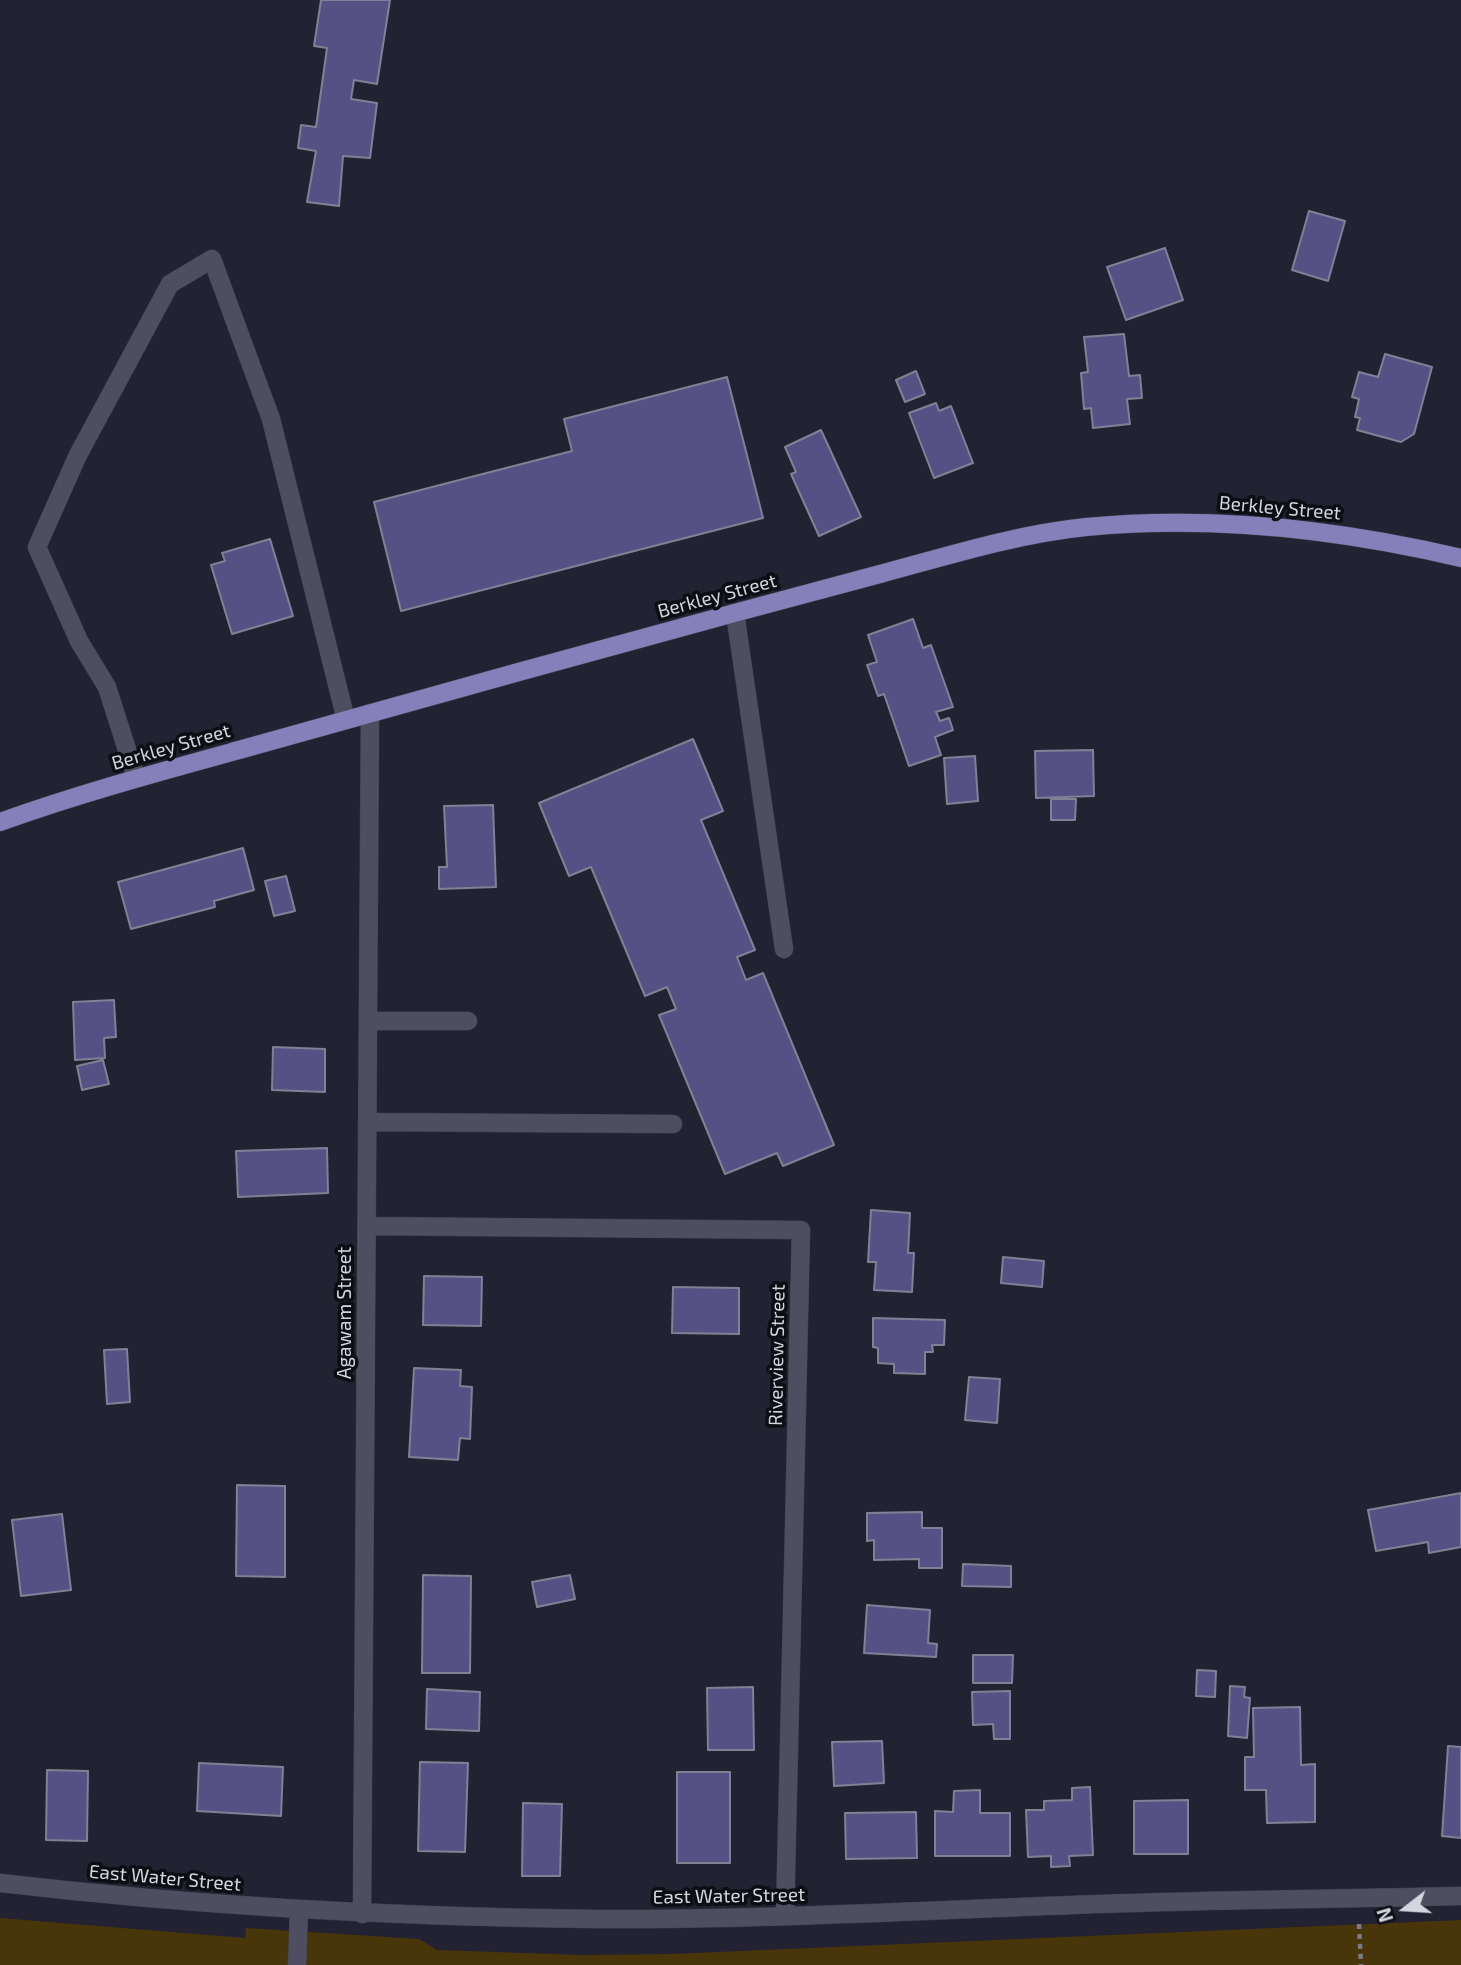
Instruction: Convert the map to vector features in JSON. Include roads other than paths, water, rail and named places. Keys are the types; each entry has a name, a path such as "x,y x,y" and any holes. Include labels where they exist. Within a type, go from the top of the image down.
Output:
{"main road":[{"name":"Berkley Street","path":"0,822 136,778 734,613 1021,538 1094,527 1144,523 1207,523 1336,533 1461,558"}],"street":[{"path":"136,778 107,687 79,641 37,547 78,455 170,284 212,259 271,419 346,720"},
{"path":"734,613 784,949"},
{"name":"Agawam Street","path":"362,1914 370,713"},
{"path":"368,1021 468,1021"},
{"path":"367,1122 674,1124"},
{"name":"Riverview Street","path":"367,1226 801,1230 785,1916"},
{"name":"East Water Street","path":"0,1884 362,1914 627,1919 1461,1896"},
{"path":"297,1965 299,1910"}]}
